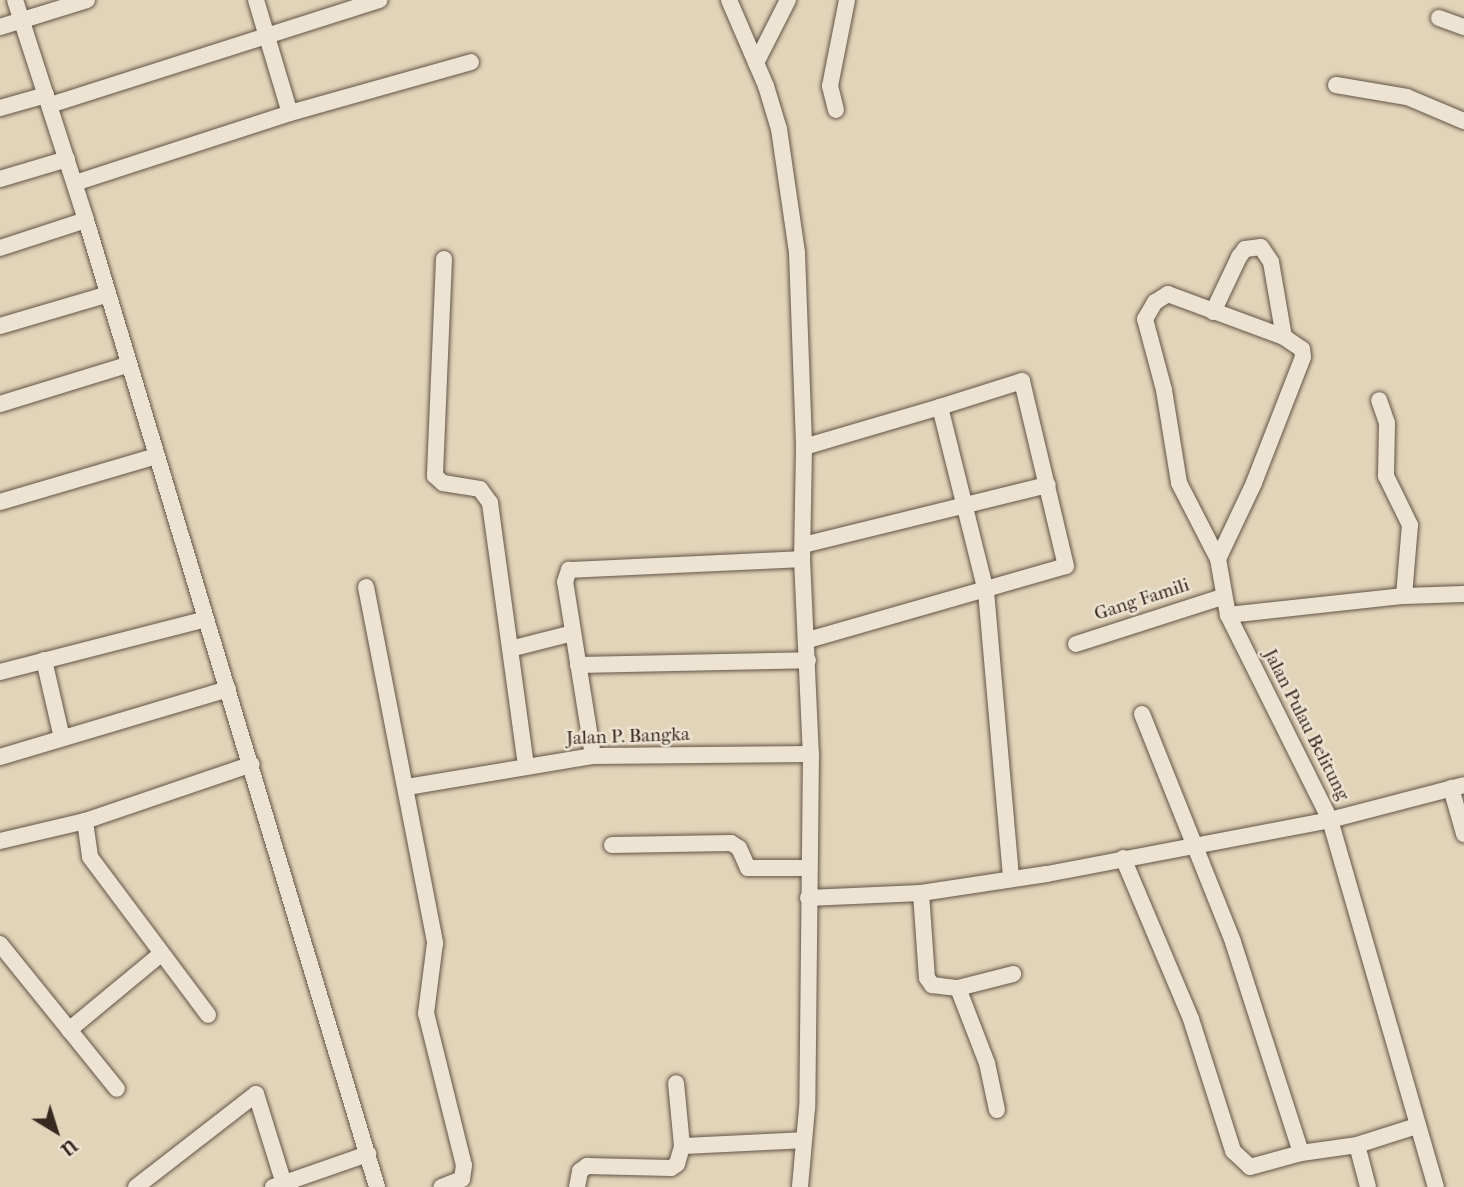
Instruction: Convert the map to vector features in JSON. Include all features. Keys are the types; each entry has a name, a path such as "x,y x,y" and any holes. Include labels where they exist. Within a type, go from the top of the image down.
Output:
{"street":[{"path":"15,0 75,183 105,295 252,764 377,1187"},
{"path":"0,27 87,0"},
{"path":"256,0 290,113"},
{"path":"0,108 48,100 380,0"},
{"path":"729,0 756,63 779,130 797,253 804,447 802,552 811,754 804,1140 800,1187"},
{"path":"756,63 788,0"},
{"path":"836,110 830,86 847,0"},
{"path":"1439,18 1464,27"},
{"path":"75,183 290,113 471,62"},
{"path":"1336,85 1407,97 1464,121"},
{"path":"0,179 67,159"},
{"path":"0,248 86,220"},
{"path":"1218,559 1303,357 1302,349 1284,337 1213,312 1239,257 1254,244 1261,247 1271,262 1284,337"},
{"path":"444,259 435,477 443,484 471,486 487,494 526,765"},
{"path":"0,326 105,295"},
{"name":"Jalan Pulau Belitung","path":"1213,312 1168,295 1155,302 1145,319 1164,390 1179,483 1218,559 1227,615 1330,820 1436,1187"},
{"path":"0,404 127,365"},
{"path":"804,447 940,407 1020,379 1066,566 808,640"},
{"path":"1379,400 1387,423 1386,477 1410,525 1404,596"},
{"path":"940,407 986,591 1011,878"},
{"path":"0,502 156,456"},
{"path":"593,756 565,582 569,570 802,552 966,505 1048,485"},
{"path":"366,586 407,787 435,943 426,1013 465,1174 441,1187"},
{"path":"1227,615 1404,596 1464,594"},
{"name":"Gang Famili","path":"1076,644 1222,597"},
{"path":"0,672 206,619"},
{"path":"510,649 573,633"},
{"path":"44,660 62,738"},
{"path":"578,665 808,660"},
{"path":"0,757 228,689"},
{"path":"1142,714 1233,942 1301,1153"},
{"name":"Jalan P. Bangka","path":"407,787 526,765 593,756 811,754"},
{"path":"0,841 85,821 252,764"},
{"path":"808,898 921,893 1011,878 1330,820 1457,786 1464,834"},
{"path":"85,821 90,857 208,1015"},
{"path":"612,845 731,843 739,848 748,868 809,868"},
{"path":"1123,858 1191,1019 1233,1151 1250,1167 1301,1153 1357,1145 1417,1126"},
{"path":"921,893 928,981 934,986 958,988 1013,974"},
{"path":"0,944 117,1090"},
{"path":"69,1030 161,954"},
{"path":"958,988 987,1063 997,1110"},
{"path":"577,1187 580,1171 587,1166 671,1168 677,1164 682,1146 676,1083"},
{"path":"136,1187 256,1094 280,1185 368,1154"},
{"path":"682,1146 804,1140"},
{"path":"1357,1145 1368,1187"}]}
